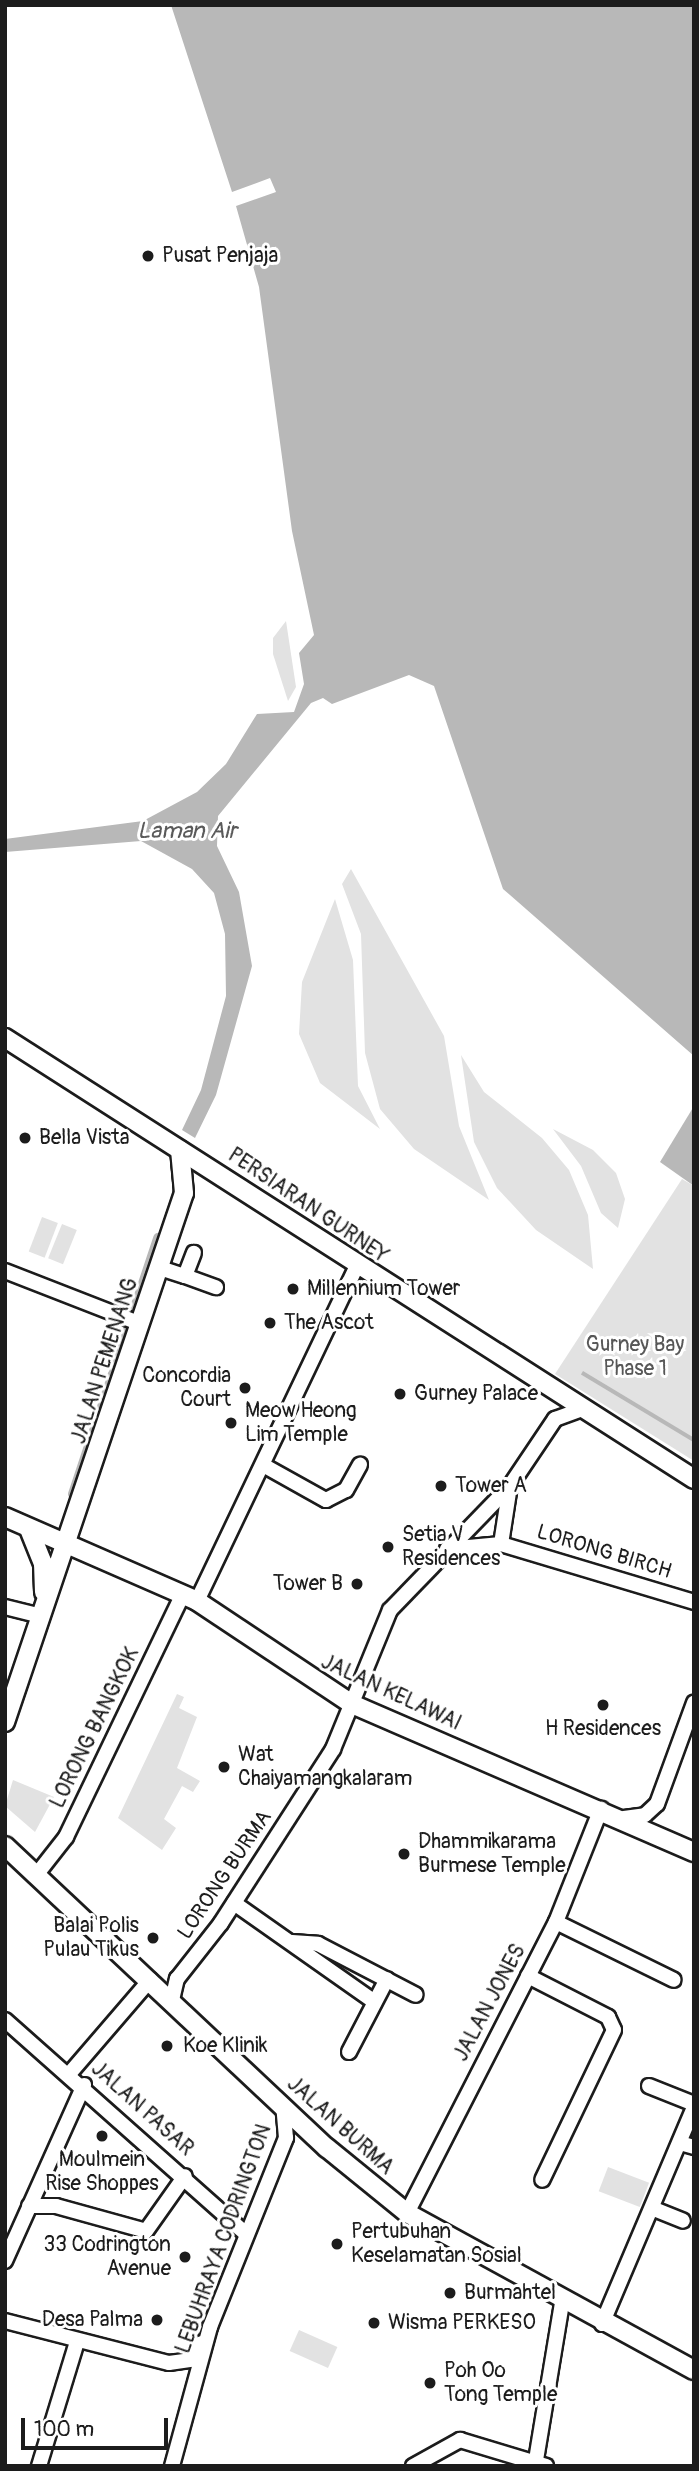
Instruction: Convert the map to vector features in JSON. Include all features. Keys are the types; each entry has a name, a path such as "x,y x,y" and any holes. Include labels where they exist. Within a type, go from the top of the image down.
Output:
{"main road":[{"name":"PERSIARAN GURNEY","path":"5,1038 580,1410 694,1479"},
{"name":"JALAN PEMENANG","path":"5,1722 41,1611 67,1544 133,1321 160,1268 184,1193 180,1150"},
{"path":"184,1193 204,1180 236,1188"},
{"name":"JALAN KELAWAI","path":"5,1517 190,1598 352,1704 624,1818 694,1852"},
{"path":"29,1528 43,1563 41,1611"},
{"name":"JALAN BURMA","path":"5,1846 283,2106 407,2213 562,2303 694,2370"}],"street":[{"path":"185,1276 194,1253"},
{"name":"LORONG BANGKOK","path":"37,1874 66,1837 190,1598 263,1465 357,1266"},
{"path":"160,1268 216,1287"},
{"path":"6,1272 133,1321"},
{"name":"LORONG BURMA","path":"172,2000 177,1979 234,1903 333,1749 380,1626 442,1550 510,1486 555,1419 580,1410"},
{"path":"263,1465 326,1500 346,1490 360,1465"},
{"path":"501,1544 510,1486"},
{"name":"LORONG BIRCH","path":"442,1550 501,1544 694,1602"},
{"path":"5,1606 41,1611"},
{"path":"624,1818 645,1815 657,1804 694,1703"},
{"name":"JALAN JONES","path":"407,2213 556,1922 601,1809"},
{"path":"234,1903 375,2002"},
{"path":"556,1922 674,1980"},
{"path":"292,1942 318,1944 416,1995"},
{"path":"528,1976 608,2017 614,2030 542,2180"},
{"path":"349,2052 387,1979"},
{"path":"70,2073 150,1980"},
{"name":"JALAN PASAR","path":"5,2020 84,2085 246,2234"},
{"path":"5,2261 84,2085"},
{"path":"602,2324 654,2209 687,2145 694,2105 649,2086"},
{"name":"LEBUHRAYA CODRINGTON","path":"172,2466 187,2402 210,2327 286,2138 283,2106"},
{"path":"29,2206 56,2206 146,2231 185,2176"},
{"path":"39,2185 56,2206"},
{"path":"654,2209 683,2221"},
{"path":"413,2466 460,2440 538,2465 562,2303"},
{"path":"5,2321 77,2342 169,2363 185,2373 187,2402"},
{"path":"169,2363 195,2356 210,2327"},
{"path":"39,2466 77,2342"}],"green space":[{"path":"286,621 296,687 288,701 273,654 273,638"},
{"path":"351,869 444,1036 459,1126 489,1200 414,1149 380,1109 365,1053 361,934 342,884"},
{"path":"335,899 353,960 358,1086 380,1129 320,1083 299,1034 302,982"},
{"path":"461,1055 484,1092 542,1138 569,1170 588,1215 593,1269 536,1230 497,1188 474,1142"},
{"path":"553,1129 593,1150 616,1173 625,1199 618,1228 601,1213 581,1166"},
{"name":"Gurney Bay Phase 1","path":"682,1179 694,1186 694,1461 555,1374"},
{"path":"42,1217 58,1223 45,1258 29,1252"},
{"path":"62,1224 77,1230 63,1264 48,1258"},
{"path":"177,1694 184,1697 179,1708 197,1717 177,1768 200,1781 193,1792 182,1786 164,1819 176,1828 162,1850 118,1818"},
{"path":"13,1780 54,1797 35,1832 5,1806"},
{"path":"608,2167 649,2183 640,2207 599,2191"},
{"path":"299,2330 337,2347 328,2368 290,2351"}],"water":[{"name":"Laman Air","path":"171,5 694,5 694,1056 503,889 434,686 409,675 332,704 323,698 311,703 218,816 217,846 239,892 252,966 216,1095 195,1138 182,1130 201,1090 226,996 225,934 214,893 192,869 141,841 5,852 5,839 143,821 197,792 226,764 257,714 294,712 304,684 299,653 314,635 292,531 259,287 236,206 276,192 270,178 232,192"},
{"path":"694,1106 694,1186 660,1162"},
{"path":"583,1371 694,1438 692,1441 581,1374"}],"waterway":[{"path":"73,1494 158,1238"}],"place":[{"name":"Pusat Penjaja","path":"148,256"},
{"name":"Bella Vista","path":"25,1138"},
{"name":"Millennium Tower","path":"293,1289"},
{"name":"The Ascot","path":"270,1323"},
{"name":"Concordia Court","path":"245,1388"},
{"name":"Gurney Palace","path":"400,1394"},
{"name":"Meow Heong Lim Temple","path":"231,1423"},
{"name":"Tower A","path":"441,1486"},
{"name":"Setia V Residences","path":"388,1547"},
{"name":"Tower B","path":"357,1584"},
{"name":"H Residences","path":"603,1705"},
{"name":"Wat Chaiyamangkalaram","path":"224,1767"},
{"name":"Dhammikarama Burmese Temple","path":"404,1854"},
{"name":"Balai Polis Pulau Tikus","path":"153,1938"},
{"name":"Koe Klinik","path":"167,2046"},
{"name":"Moulmein Rise Shoppes","path":"102,2136"},
{"name":"Pertubuhan Keselamatan Sosial","path":"337,2244"},
{"name":"33 Codrington Avenue","path":"185,2257"},
{"name":"Burmahtel","path":"450,2293"},
{"name":"Desa Palma","path":"157,2320"},
{"name":"Wisma PERKESO","path":"374,2323"},
{"name":"Poh Oo Tong Temple","path":"430,2383"}]}
